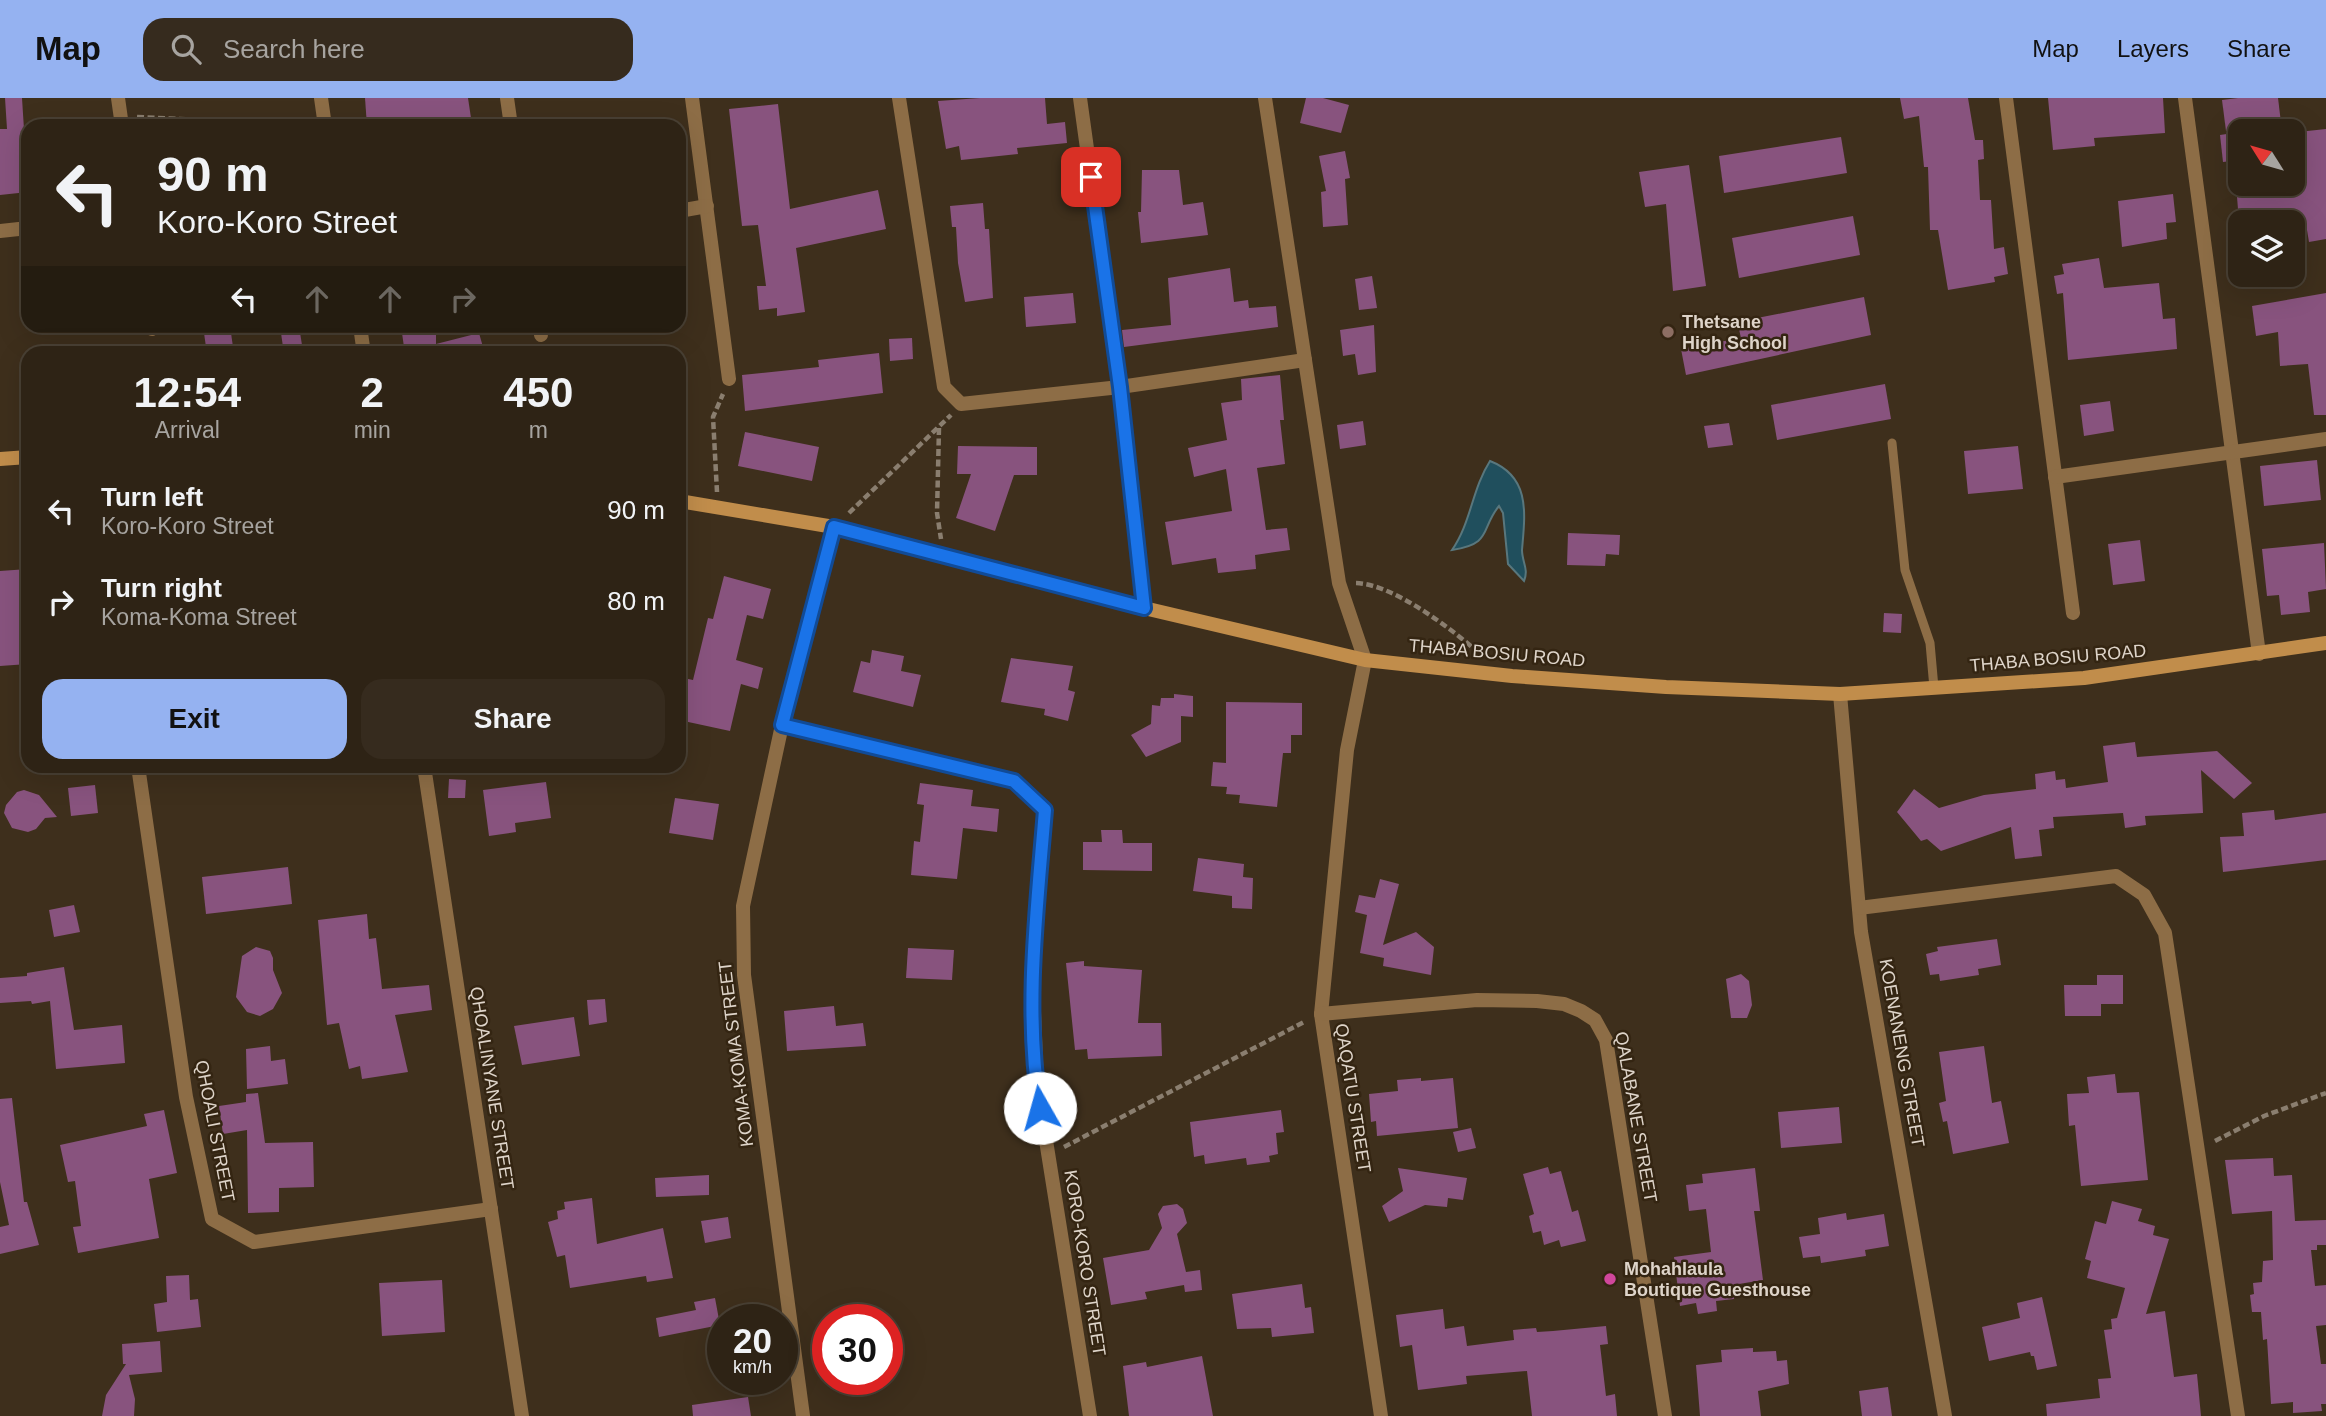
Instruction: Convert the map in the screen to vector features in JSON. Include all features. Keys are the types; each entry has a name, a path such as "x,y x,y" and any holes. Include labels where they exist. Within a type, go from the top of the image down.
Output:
{"street":[{"path":"118,98 121,119"},
{"path":"321,98 324,119"},
{"path":"507,98 510,119"},
{"path":"692,98 729,379"},
{"path":"899,98 944,387 961,404 1120,387 1305,360"},
{"path":"1080,98 1120,387 1144,608"},
{"path":"1265,98 1339,583 1364,660"},
{"path":"2006,98 2073,613"},
{"path":"2185,98 2259,654"},
{"path":"686,210 707,206"},
{"path":"0,231 21,229"},
{"path":"2055,477 2326,439"},
{"path":"0,460 21,458"},
{"name":"THABA BOSIU ROAD","path":"686,501 834,527 1144,608 1364,660 1666,687 1840,694 1934,688 2084,678 2326,643"},
{"name":"KOMA-KOMA STREET","path":"803,1416 744,975 743,906 782,725 834,527"},
{"name":"QAQATU STREET","path":"1364,660 1347,750 1321,1014 1381,1416"},
{"name":"KOENANENG STREET","path":"1840,694 1859,908 1945,1416"},
{"name":"KORO-KORO STREET","path":"782,725 1014,781 1045,810 1032,963 1037,1084 1090,1416"},
{"name":"QHOALI STREET","path":"139,773 186,1097 212,1219 254,1242 491,1209"},
{"name":"QHOALINYANE STREET","path":"425,773 522,1416"},
{"path":"1859,908 2116,876 2144,894 2165,933 2238,1416"},
{"name":"QALABANE STREET","path":"1321,1014 1477,1000 1537,1001 1564,1004 1595,1020 1606,1040 1665,1416"}],"lane":[{"path":"1892,443 1905,570 1930,643 1934,688"}],"path":[{"path":"718,507 713,417 729,379"},
{"path":"834,527 961,404"},
{"path":"939,428 937,513 944,554"},
{"path":"1339,583 1376,584 1450,627 1481,655"},
{"path":"1048,1156 1321,1014"},
{"path":"2197,1149 2231,1135 2264,1116 2326,1093"}],"water":[{"path":"1490,461 1503,468 1519,487 1524,510 1524,581 1508,564 1503,513 1499,506 1480,540 1452,550"}],"building":[{"path":"5,98 22,98 21,193 0,195 0,129 7,129"},
{"path":"365,98 468,98 471,118 464,119 366,119"},
{"path":"1045,98 1047,124 1065,122 1067,143 1017,148 1018,154 961,160 959,146 946,149 938,101"},
{"path":"1306,98 1323,98 1349,105 1341,133 1300,123"},
{"path":"1900,98 1968,98 1975,140 1983,140 1984,159 1978,160 1980,200 1991,200 1994,249 2004,247 2008,274 1994,277 1995,282 1948,290 1938,230 1930,230 1928,167 1924,167 1919,116 1904,119"},
{"path":"2048,98 2163,98 2165,133 2094,138 2095,146 2053,150"},
{"path":"2278,98 2281,119 2228,119 2226,131 2222,100"},
{"path":"778,104 790,209 878,190 886,229 796,248 805,312 777,316 777,308 759,310 757,286 766,286 758,225 742,226 729,109"},
{"path":"2326,129 2326,239 2309,242 2305,210 2238,210 2237,196 2305,196 2305,131"},
{"path":"2228,134 2228,161 2223,162 2220,135"},
{"path":"1841,137 1847,173 1724,193 1719,156"},
{"path":"1345,151 1350,178 1345,179 1348,225 1323,227 1321,192 1326,191 1319,156"},
{"path":"1689,165 1706,286 1673,291 1666,204 1645,207 1639,172"},
{"path":"1142,170 1179,170 1183,205 1203,202 1208,235 1141,243 1138,212 1141,212"},
{"path":"2173,194 2176,222 2166,223 2167,239 2122,247 2118,201"},
{"path":"983,203 985,229 989,229 993,298 965,302 958,263 956,227 952,227 950,206"},
{"path":"1853,216 1860,255 1739,278 1732,238"},
{"path":"2099,258 2104,288 2159,283 2163,319 2175,318 2177,349 2068,360 2063,293 2057,294 2054,276 2064,274 2062,264"},
{"path":"1230,268 1234,302 1248,300 1249,308 1276,306 1278,327 1124,347 1122,330 1171,325 1168,278"},
{"path":"1372,276 1377,308 1359,310 1355,279"},
{"path":"1073,293 1076,323 1026,327 1024,297"},
{"path":"2326,293 2326,415 2314,415 2308,364 2280,366 2278,332 2256,336 2252,306"},
{"path":"1864,297 1871,335 1686,375 1681,349 1741,338 1738,325 1753,322 1752,319"},
{"path":"1374,325 1376,372 1358,375 1355,354 1343,356 1340,330"},
{"path":"204,333 231,333 233,346 206,346"},
{"path":"281,333 300,333 302,345 283,346"},
{"path":"402,333 436,333 436,344 479,333 483,346 404,346"},
{"path":"912,338 913,359 890,361 889,339"},
{"path":"879,353 883,393 745,411 742,375 819,367 818,360"},
{"path":"1280,375 1284,420 1280,420 1285,464 1257,468 1266,530 1287,528 1290,550 1255,555 1256,569 1218,573 1216,558 1172,565 1165,522 1232,511 1226,469 1194,477 1188,448 1227,440 1221,403 1242,400 1241,379"},
{"path":"1885,384 1891,419 1777,440 1771,405"},
{"path":"2110,401 2114,431 2084,436 2080,405"},
{"path":"1363,421 1366,445 1340,449 1337,425"},
{"path":"1729,423 1733,445 1708,448 1704,426"},
{"path":"745,432 819,447 812,481 738,466"},
{"path":"958,446 1037,447 1037,475 1014,475 995,531 956,518 971,474 957,474"},
{"path":"2018,446 2023,489 1968,494 1964,451"},
{"path":"2317,460 2321,500 2264,506 2260,466"},
{"path":"1568,533 1620,535 1619,555 1606,554 1605,566 1567,565"},
{"path":"2140,540 2145,581 2113,585 2108,544"},
{"path":"2324,543 2326,589 2308,592 2310,612 2281,615 2279,595 2267,596 2262,549"},
{"path":"21,570 21,664 0,666 0,571"},
{"path":"724,576 771,589 763,619 747,615 736,660 763,668 758,689 741,684 730,731 686,722 686,678 693,680 708,618 713,619"},
{"path":"1884,613 1902,614 1901,633 1883,632"},
{"path":"872,650 904,656 901,671 921,675 913,707 853,692 861,661 870,663"},
{"path":"1011,658 1073,666 1068,690 1075,692 1068,721 1044,715 1045,709 1001,702"},
{"path":"1174,694 1193,696 1193,717 1181,716 1181,742 1146,757 1131,735 1151,724 1152,705 1160,706 1161,698 1174,698"},
{"path":"1226,702 1302,703 1302,735 1291,735 1291,753 1283,753 1277,807 1239,803 1240,795 1226,794 1227,787 1211,786 1213,762 1226,763"},
{"path":"2135,742 2137,757 2217,751 2252,783 2234,799 2201,770 2203,813 2145,816 2146,825 2125,828 2123,813 2053,817 2054,828 2039,830 2042,856 2015,859 2011,827 1941,851 1927,839 1921,841 1897,812 1914,789 1939,808 1984,795 2036,789 2035,774 2055,771 2056,780 2065,779 2066,788 2108,782 2103,746"},
{"path":"449,779 466,780 465,798 448,798"},
{"path":"546,782 551,818 515,823 516,832 489,836 483,790"},
{"path":"920,783 973,790 971,806 999,809 997,832 963,828 957,879 911,875 914,841 920,842 924,805 917,804"},
{"path":"95,785 98,813 71,816 68,788"},
{"path":"24,790 39,795 57,817 45,818 36,829 28,832 12,828 4,813 6,805 17,792"},
{"path":"675,798 719,804 713,840 669,833"},
{"path":"2274,810 2275,820 2326,813 2326,860 2223,872 2220,837 2244,836 2242,813"},
{"path":"1101,830 1122,830 1123,843 1152,843 1152,871 1083,870 1083,842 1102,842"},
{"path":"1198,858 1244,864 1243,877 1253,878 1252,909 1232,908 1232,896 1193,891"},
{"path":"288,867 292,904 206,914 202,877"},
{"path":"1380,879 1399,884 1383,945 1416,932 1434,947 1431,975 1383,966 1384,958 1360,953 1367,915 1355,912 1359,895 1375,898"},
{"path":"74,905 80,932 54,937 49,910"},
{"path":"367,914 369,939 376,938 382,989 429,985 432,1010 395,1015 408,1072 362,1079 360,1066 349,1069 339,1023 327,1025 318,920"},
{"path":"1997,939 2001,965 1978,969 1979,975 1940,981 1939,974 1930,975 1926,954 1938,951 1937,947"},
{"path":"256,947 270,951 273,970 282,993 273,1009 260,1016 247,1012 236,997 242,956"},
{"path":"908,948 954,950 952,980 906,978"},
{"path":"1084,961 1084,966 1142,970 1138,1023 1161,1023 1162,1056 1088,1059 1087,1049 1075,1050 1066,963"},
{"path":"64,967 74,1030 122,1025 125,1063 56,1069 50,1001 32,1004 31,1001 0,1003 0,978 27,976 27,973"},
{"path":"1741,974 1749,981 1752,1005 1747,1018 1731,1018 1726,979"},
{"path":"2097,975 2123,975 2123,1004 2101,1004 2101,1016 2065,1016 2064,985 2097,985"},
{"path":"605,999 607,1022 589,1025 587,1000"},
{"path":"834,1006 836,1026 863,1023 866,1046 787,1051 784,1011"},
{"path":"574,1017 580,1056 522,1065 514,1026"},
{"path":"270,1046 271,1061 285,1059 288,1084 247,1089 246,1049"},
{"path":"1984,1046 1992,1103 2001,1101 2009,1143 1953,1154 1947,1121 1943,1122 1939,1103 1946,1101 1939,1052"},
{"path":"2115,1074 2117,1093 2139,1092 2148,1180 2081,1186 2075,1125 2069,1126 2067,1094 2089,1093 2087,1077"},
{"path":"1421,1078 1421,1081 1453,1078 1458,1128 1377,1136 1376,1121 1371,1122 1369,1094 1398,1091 1397,1080"},
{"path":"258,1093 265,1143 313,1142 314,1187 279,1188 279,1212 248,1213 247,1130 223,1134 219,1106 246,1102 246,1094"},
{"path":"12,1098 24,1202 27,1202 39,1245 0,1254 0,1227 9,1225 0,1182 0,1099"},
{"path":"1839,1107 1842,1143 1781,1148 1778,1112"},
{"path":"164,1110 177,1173 149,1179 159,1238 78,1253 73,1227 81,1226 75,1181 68,1182 60,1145 147,1126 144,1114"},
{"path":"1281,1110 1284,1132 1276,1133 1278,1154 1269,1156 1270,1162 1247,1165 1246,1158 1205,1164 1204,1155 1194,1157 1190,1122"},
{"path":"1471,1128 1476,1148 1458,1152 1453,1132"},
{"path":"2273,1158 2274,1176 2292,1175 2295,1221 2326,1220 2326,1245 2317,1245 2317,1250 2311,1250 2315,1286 2326,1285 2326,1325 2316,1326 2321,1364 2326,1364 2326,1404 2321,1404 2322,1411 2293,1413 2293,1402 2271,1404 2267,1339 2263,1340 2261,1312 2252,1312 2250,1295 2254,1294 2253,1283 2262,1282 2263,1261 2273,1260 2272,1211 2232,1214 2225,1160"},
{"path":"1548,1167 1550,1174 1561,1171 1572,1212 1578,1210 1586,1241 1561,1247 1559,1240 1544,1245 1541,1231 1533,1233 1529,1216 1534,1214 1523,1174"},
{"path":"1398,1168 1467,1178 1463,1200 1448,1198 1447,1207 1425,1205 1389,1222 1382,1206 1403,1191"},
{"path":"1755,1168 1760,1211 1754,1211 1763,1280 1733,1285 1734,1299 1716,1301 1717,1311 1698,1314 1696,1303 1680,1306 1674,1257 1711,1252 1706,1209 1689,1211 1686,1185 1703,1183 1702,1174"},
{"path":"709,1175 709,1195 656,1197 655,1178"},
{"path":"592,1198 597,1244 663,1228 673,1278 647,1282 646,1276 570,1288 565,1255 557,1257 548,1222 558,1219 557,1211 565,1209 564,1202"},
{"path":"2112,1201 2142,1209 2138,1221 2155,1226 2153,1235 2169,1239 2146,1314 2165,1311 2174,1377 2197,1374 2201,1416 2047,1416 2046,1404 2100,1398 2098,1379 2111,1378 2104,1330 2112,1329 2111,1319 2117,1318 2125,1288 2087,1278 2091,1261 2085,1259 2095,1221 2106,1224"},
{"path":"1177,1204 1183,1209 1187,1223 1177,1234 1186,1272 1200,1270 1202,1290 1185,1292 1184,1285 1145,1292 1147,1299 1111,1305 1103,1258 1149,1250 1162,1228 1158,1214 1163,1206"},
{"path":"1846,1213 1847,1220 1884,1214 1889,1246 1865,1250 1866,1256 1821,1263 1820,1256 1803,1258 1799,1237 1820,1234 1818,1218"},
{"path":"728,1217 731,1238 705,1243 701,1221"},
{"path":"189,1275 190,1300 198,1299 201,1327 157,1332 154,1304 167,1302 166,1276"},
{"path":"442,1280 445,1332 382,1336 379,1283"},
{"path":"1302,1284 1305,1308 1311,1307 1314,1333 1272,1337 1271,1328 1237,1329 1232,1294"},
{"path":"2042,1297 2057,1366 2037,1370 2034,1356 2031,1356 2030,1352 1989,1361 1982,1327 2020,1318 2017,1303"},
{"path":"715,1298 716,1304 707,1304 707,1328 659,1337 656,1318 696,1310 694,1302"},
{"path":"1443,1309 1445,1329 1464,1326 1467,1346 1514,1340 1513,1330 1536,1328 1537,1332 1606,1326 1608,1344 1600,1345 1606,1396 1615,1394 1617,1416 1532,1416 1527,1371 1466,1376 1467,1384 1418,1390 1412,1345 1400,1347 1396,1315"},
{"path":"160,1341 162,1372 129,1375 135,1399 134,1416 102,1416 106,1395 126,1364 123,1364 122,1344"},
{"path":"1753,1348 1753,1352 1776,1351 1777,1361 1787,1360 1789,1384 1758,1391 1761,1416 1700,1416 1696,1365 1722,1362 1721,1350"},
{"path":"1202,1356 1213,1416 1129,1416 1123,1366 1146,1362 1147,1367"},
{"path":"1888,1387 1892,1416 1862,1416 1859,1391"},
{"path":"748,1397 751,1416 693,1416 692,1405"}],"place":[{"name":"Thetsane High School","path":"1668,332"},
{"name":"Mohahlaula Boutique Guesthouse","path":"1610,1279"}],"route":[{"path":"1040,1108 1032,963 1045,810 1014,781 782,725 834,527 1144,608 1120,387 1091,177"}]}
